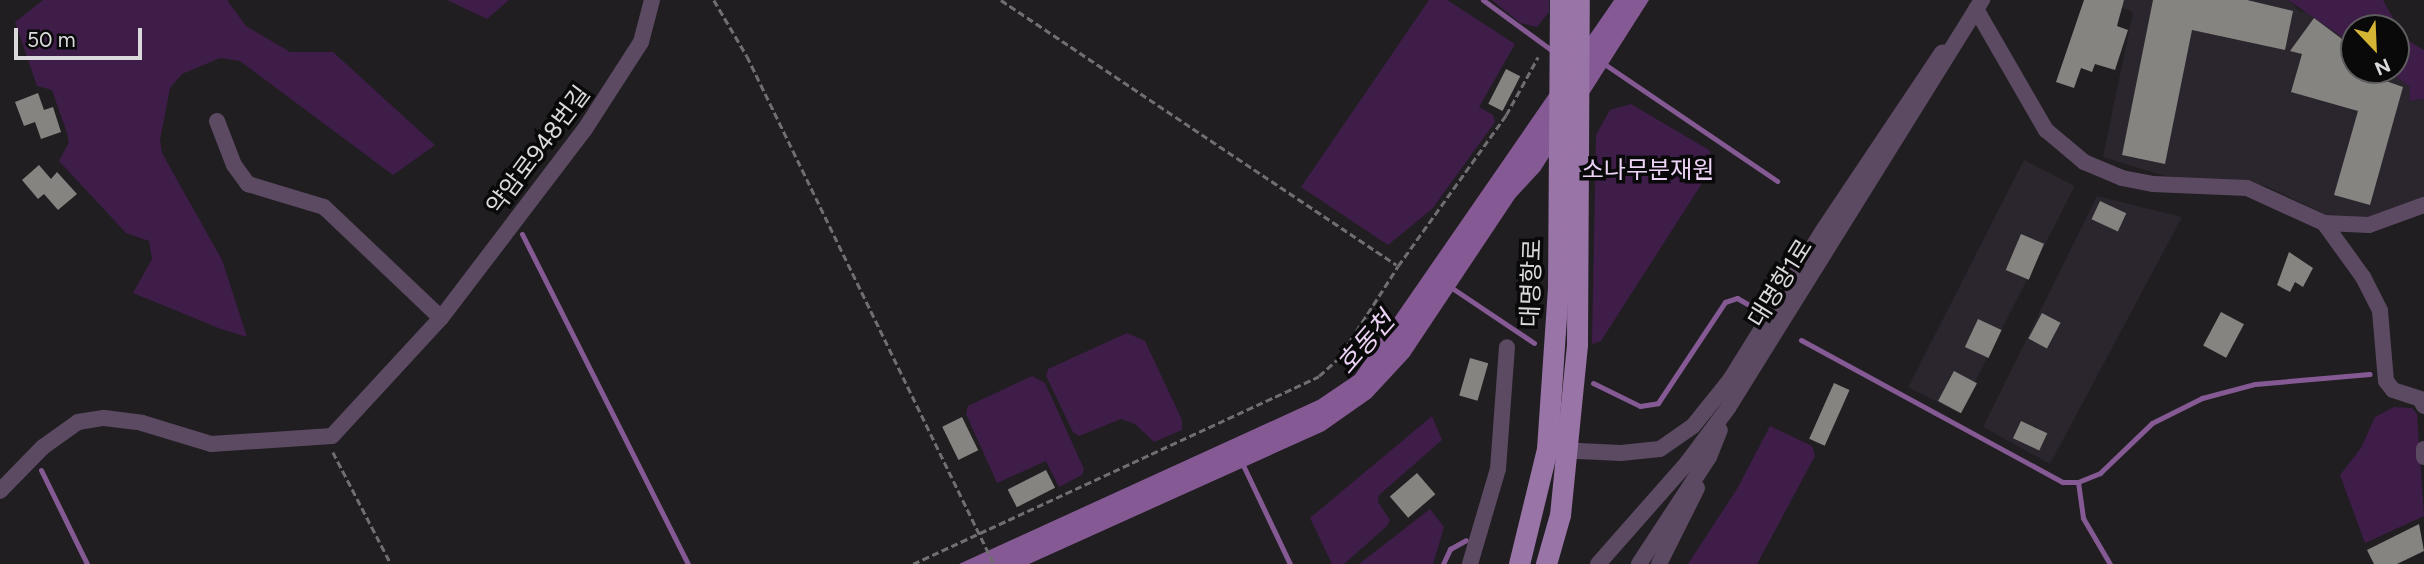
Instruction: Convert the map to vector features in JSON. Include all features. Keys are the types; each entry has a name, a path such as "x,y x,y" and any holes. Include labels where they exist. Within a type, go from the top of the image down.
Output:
{"main road":[{"name":"대명항로","path":"1546,564 1560,514 1560,0"},
{"name":"대명항로","path":"1520,564 1558,450 1577,344 1579,0"}],"street":[{"name":"약암로948번길","path":"326,439 441,318 600,108 647,28 652,0"},
{"path":"1979,5 2046,130 2084,162 2122,178 2153,184 2247,188 2324,223 2369,225 2424,205"},
{"name":"대명항1로","path":"1598,564 1687,463 1728,408 1979,5"},
{"name":"대명항1로","path":"1558,450 1660,449 1693,426 1730,380 1922,78 1979,5"},
{"path":"217,121 234,165 248,184 324,207 441,318"},
{"path":"2324,223 2363,277 2380,311 2386,381 2393,390 2423,400"},
{"name":"대명항로","path":"1469,564 1498,469 1507,347"},
{"path":"1659,564 1686,517 1728,408"},
{"path":"0,491 43,447 78,422 104,418 142,423 211,444 326,439"},
{"path":"2424,449 2424,457"},
{"path":"1639,564 1709,457"}],"path":[{"path":"714,0 747,56 994,564"},
{"path":"1002,0 1398,266"},
{"path":"913,564 1319,376 1339,358 1398,266 1507,116 1538,57"},
{"path":"326,439 391,564"}],"shaded area":[{"path":"1614,0 1649,0 1540,171 1515,198 1409,357 1371,398 1324,431 1029,564 959,564 1318,400 1355,375"},
{"path":"2101,0 2288,0 2299,11 2313,14 2340,34 2340,84 2406,84 2410,87 2409,101 2424,99 2424,202 2352,227 2266,186 2165,176 2103,157 2133,12"},
{"path":"2024,160 2075,186 1959,413 1908,387"},
{"path":"2097,196 2182,217 2050,464 1983,427"}],"green space":[{"path":"43,0 227,0 246,26 290,52 333,52 435,145 393,175 240,61 220,58 182,74 170,88 160,140 162,153 222,260 247,337 221,329 133,293 152,259 149,241 126,233 59,161 69,142 67,133 52,90 37,86 15,22"},
{"path":"447,0 509,0 487,19"},
{"path":"1429,0 1447,0 1515,44 1479,107 1493,115 1495,122 1432,209 1388,245 1301,187"},
{"path":"1492,0 1549,0 1549,12 1537,27 1520,23"},
{"path":"2288,0 2383,0 2391,14 2340,14 2340,35"},
{"path":"2410,42 2424,50 2424,99 2409,101 2410,87 2406,84 2410,84"},
{"name":"소나무분재원","path":"1631,104 1709,150 1715,163 1601,341 1592,344 1596,135 1610,110"},
{"path":"1127,333 1145,341 1182,420 1182,430 1154,442 1135,424 1121,419 1079,436 1073,432 1046,376 1048,369"},
{"path":"1032,376 1045,383 1084,469 1082,475 1059,487 1046,461 997,483 966,414 968,406"},
{"path":"2394,407 2412,408 2417,414 2424,516 2365,543 2340,475 2361,448 2375,417"},
{"path":"1432,416 1442,440 1379,495 1378,502 1390,520 1387,526 1344,564 1332,564 1310,518"},
{"path":"1770,426 1812,446 1815,456 1757,564 1688,564 1737,489"},
{"path":"1430,509 1444,527 1433,564 1359,564"}],"building":[{"path":"2084,0 2124,0 2117,26 2128,30 2115,70 2095,64 2092,72 2081,68 2074,88 2056,82"},
{"path":"2153,0 2247,0 2293,11 2285,50 2192,30 2165,164 2122,155"},
{"path":"2314,18 2340,38 2340,84 2394,84 2403,87 2370,205 2334,195 2358,111 2291,92 2302,54 2290,51"},
{"path":"1506,69 1520,76 1503,111 1488,104"},
{"path":"38,93 44,110 53,107 61,132 41,139 35,122 24,126 15,102"},
{"path":"39,165 51,179 57,172 77,194 58,210 44,194 38,199 22,180"},
{"path":"2100,201 2126,213 2118,231 2092,219"},
{"path":"2021,234 2044,244 2029,280 2006,270"},
{"path":"2289,252 2313,268 2303,287 2295,282 2290,292 2277,285"},
{"path":"2221,312 2244,324 2226,358 2203,346"},
{"path":"2042,313 2061,323 2047,348 2028,339"},
{"path":"1978,319 2002,330 1988,358 1965,347"},
{"path":"1470,358 1488,363 1478,401 1459,395"},
{"path":"1954,371 1977,383 1961,413 1938,401"},
{"path":"1834,383 1850,390 1825,446 1809,439"},
{"path":"962,417 978,450 958,460 942,427"},
{"path":"2021,421 2047,433 2039,450 2013,438"},
{"path":"1046,470 1055,488 1017,507 1008,490"},
{"path":"1417,473 1435,494 1408,518 1390,497"},
{"path":"2419,524 2424,551 2397,564 2374,564 2367,550"}],"waterway":[{"path":"1483,0 1554,52"},
{"path":"1600,61 1777,181"},
{"path":"522,234 688,564"},
{"path":"1446,284 1534,343"},
{"path":"1593,383 1640,406 1658,403 1725,302 1737,298 1754,308"},
{"path":"1801,340 2063,482 2078,482 2100,473 2152,423 2202,398 2255,384 2370,374"},
{"path":"1242,463 1290,564"},
{"path":"41,470 87,564"},
{"path":"2078,482 2083,518 2110,564"},
{"path":"1443,564 1450,549 1466,540"}],"water label":[{"name":"호동천","path":"1366,343"}]}
